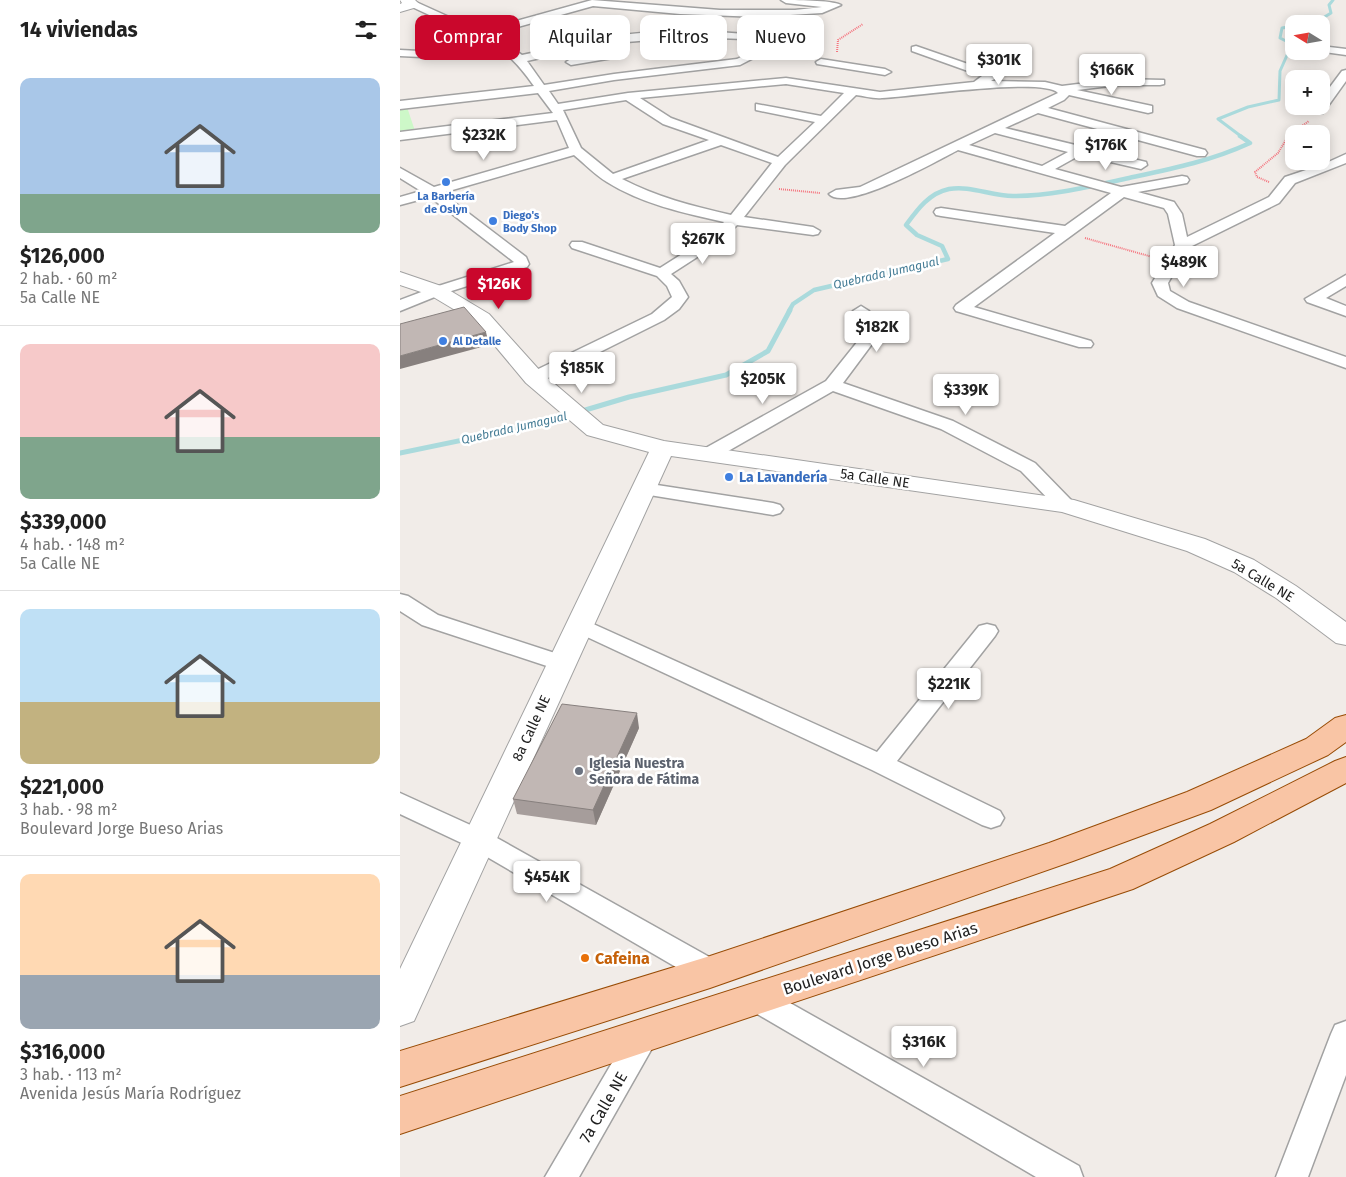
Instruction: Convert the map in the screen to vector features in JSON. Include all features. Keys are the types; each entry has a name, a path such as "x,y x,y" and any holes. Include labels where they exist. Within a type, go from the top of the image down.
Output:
{"main road":[{"path":"400,1069 710,972 1061,852 1199,801 1317,746 1346,726"},
{"name":"Boulevard Jorge Bueso Arias","path":"400,1115 1121,879 1222,833 1346,769"}],"street":[{"path":"520,24 599,2 654,9 791,14 830,9 836,5 786,0"},
{"path":"400,8 410,2 436,15"},
{"path":"654,9 718,2"},
{"path":"527,65 622,38 688,34 737,37"},
{"path":"916,49 992,76"},
{"path":"1330,50 1346,52"},
{"path":"786,81 836,53"},
{"path":"400,54 415,54"},
{"path":"520,59 527,65 540,89 558,112 576,150 611,179 645,196 734,220 813,231"},
{"path":"556,64 582,60"},
{"path":"400,105 540,89 744,60"},
{"path":"662,273 717,238 734,220 780,162 824,120 847,91 889,70 812,66"},
{"path":"977,85 1008,66"},
{"path":"1330,95 1346,73"},
{"path":"400,136 558,112 628,96 786,81 880,95 977,85 1045,86 1148,109 1044,170"},
{"path":"1063,90 1118,82 1160,82"},
{"path":"836,194 863,191 1060,98 1064,94 1063,90"},
{"path":"628,96 667,121 780,162"},
{"path":"760,107 824,120"},
{"path":"1037,109 1113,131 1202,153"},
{"path":"994,129 1141,165"},
{"path":"611,179 719,141"},
{"path":"957,146 1169,205 1175,214 1182,245"},
{"path":"400,201 576,150"},
{"path":"1346,158 1329,167 1290,180 1274,200 1182,245 1160,283 1163,293 1183,305 1346,363"},
{"path":"400,172 431,191 521,260 522,264 437,291 400,306"},
{"path":"1085,344 962,308 1066,232 1116,190 1182,180"},
{"path":"941,212 1066,232"},
{"path":"534,378 658,317 674,306 680,297 674,284 662,273 577,244"},
{"name":"5a Calle NE","path":"400,278 437,291 460,303 482,318 534,378 595,430 663,448 1065,505 1196,545 1244,566 1286,592 1346,636"},
{"path":"1346,280 1313,299 1346,311"},
{"path":"709,454 832,385 870,336 861,311"},
{"path":"832,385 947,425 1028,467 1065,505"},
{"name":"8a Calle NE","path":"400,1009 663,448"},
{"path":"644,489 773,509"},
{"path":"400,601 430,620 562,663"},
{"path":"580,626 881,764 991,818"},
{"path":"881,764 987,631"},
{"path":"400,803 479,840 710,972"},
{"path":"757,999 1067,1177"},
{"path":"1292,1177 1346,1034"},
{"name":"7a Calle NE","path":"561,1177 644,1036"}],"path":[{"path":"836,53 838,40 863,24"},
{"path":"1283,188 1257,177 1255,172 1278,153 1289,135 1314,115"},
{"path":"760,187 836,194"},
{"path":"1066,232 1171,262"}],"green space":[{"path":"407,107 415,131 400,133 400,108"}],"building":[{"path":"464,307 486,332 400,356 400,324"},
{"name":"Iglesia Nuestra Señora de Fátima","path":"562,704 637,713 593,810 513,799"}],"waterway":[{"name":"Quebrada Jumagual","path":"1328,15 1331,13 1329,5 1333,0"},
{"name":"Quebrada Jumagual","path":"1285,28 1282,28 1280,38 1285,40"},
{"name":"Quebrada Jumagual","path":"1242,137 1218,119 1248,107 1279,100 1280,71 1285,60"},
{"name":"Quebrada Jumagual","path":"789,311 793,304 814,290 948,259 942,246 917,235 906,225 924,203 942,191 965,188 997,194 1028,196 1072,190 1191,164 1221,155 1250,143 1240,136"},
{"name":"Quebrada Jumagual","path":"400,453 535,425 629,397 726,375 768,351 790,310"}],"place":[{"name":"La Barbería de Oslyn","path":"446,182"},
{"name":"Diego's Body Shop","path":"493,221"},
{"name":"Al Detalle","path":"443,341"},
{"name":"La Lavandería","path":"729,477"},
{"name":"Iglesia Nuestra Señora de Fátima","path":"579,771"},
{"name":"Cafeina","path":"585,958"}]}
